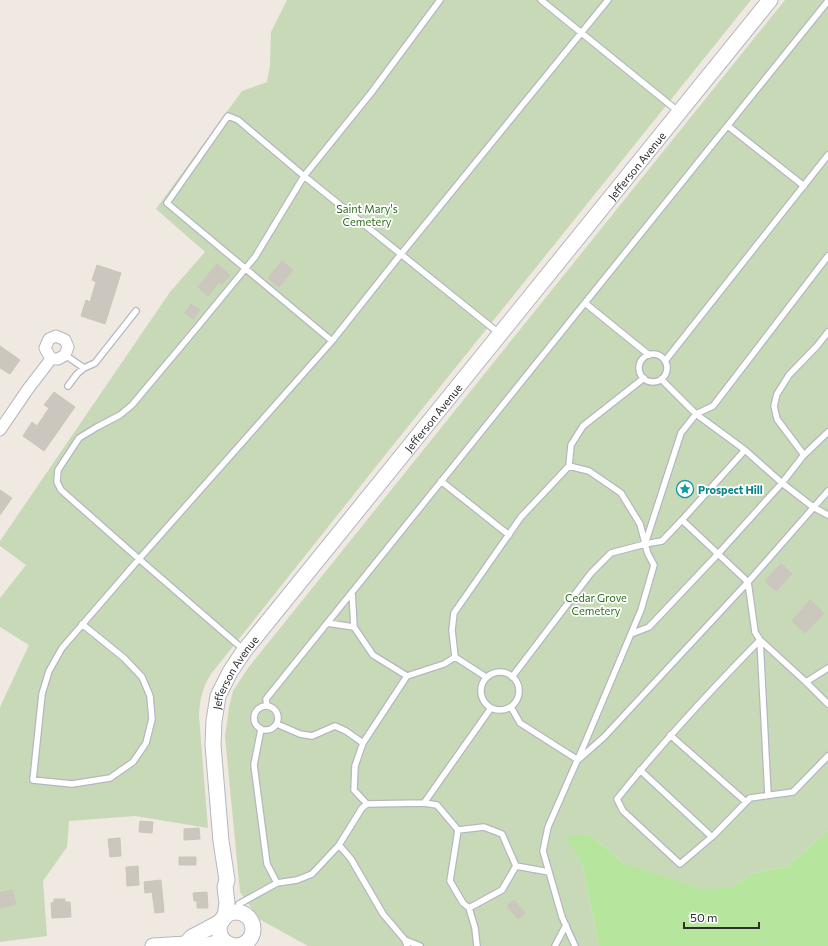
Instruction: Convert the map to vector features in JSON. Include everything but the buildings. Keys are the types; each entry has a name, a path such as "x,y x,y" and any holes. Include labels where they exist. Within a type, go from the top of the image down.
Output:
{"main road":[{"name":"Jefferson Avenue","path":"223,919 227,903 225,886 227,880 221,841 213,752 214,721 218,696 230,672 244,650 770,0"},
{"name":"Jefferson Avenue","path":"227,880 232,886 243,910"},
{"path":"153,946 188,945 192,937 206,931 231,913 242,913 243,910 251,921 257,941 261,946"},
{"path":"223,919 220,934 224,941 234,945"},
{"path":"202,946 217,943 234,945 242,944 248,941 253,930"}],"street":[{"path":"56,336 65,340 68,348 66,355 58,359 51,359 45,348 49,339 56,336"},
{"path":"0,430 51,359"}],"lane":[{"path":"244,650 138,559 61,490 57,482 58,470 79,438 97,426 120,415 132,405 246,269 255,257 304,176 371,93 440,0"},
{"path":"541,0 679,113"},
{"path":"82,624 124,658 142,676 150,696 152,719 146,743 133,762 110,778 72,784 33,780 42,694 49,671 62,648 82,624 138,559 332,341 608,0"},
{"path":"267,706 266,699 828,1"},
{"path":"332,341 167,203 228,116 238,120 304,176 500,334"},
{"path":"728,126 804,186"},
{"path":"665,361 828,156"},
{"path":"645,544 681,433 696,414 713,406 828,256"},
{"path":"585,303 649,355"},
{"path":"68,386 77,374 84,368 95,363 136,311"},
{"path":"804,455 777,419 774,406 777,394 789,375 817,346 828,332"},
{"path":"66,355 84,368"},
{"path":"649,355 658,355 665,361 667,369 666,373 661,379 654,382 644,378 641,374 640,364 642,360 649,355"},
{"path":"455,657 452,630 454,613 521,517 569,466 571,446 583,426 644,378"},
{"path":"661,379 696,414 745,450 813,508 828,516"},
{"path":"631,634 649,627 782,483 804,455 828,432"},
{"path":"512,677 591,573 611,553 662,541 745,450"},
{"path":"569,466 589,471 621,493 640,524 648,554 654,565 641,610 548,827 543,851 562,917 575,946"},
{"path":"441,481 509,535"},
{"path":"578,760 604,737 748,582 828,491"},
{"path":"682,520 748,582 755,632 760,640 828,704"},
{"path":"352,592 354,627 373,655 407,676"},
{"path":"327,623 354,627"},
{"path":"760,640 699,702 617,798 623,812 680,864 712,837 750,798 793,792 828,756"},
{"path":"760,640 768,796"},
{"path":"367,804 354,790 355,766 363,743 407,676 444,664 455,657"},
{"path":"455,657 486,677"},
{"path":"806,682 828,668"},
{"path":"498,672 504,672 512,677 518,684 519,691 516,703 511,707 499,711 491,708 483,701 480,689 482,682 486,677 492,673 498,672"},
{"path":"267,706 271,707 277,712 278,716 277,724 271,729 267,730 256,726 254,714 259,708 267,706"},
{"path":"511,707 520,723 578,760"},
{"path":"424,803 491,708"},
{"path":"277,724 300,734 312,736 335,726 346,731 363,743"},
{"path":"261,729 254,765 267,864 277,883"},
{"path":"670,735 746,802"},
{"path":"640,770 712,837"},
{"path":"243,910 277,883 297,880 312,874 339,845 362,808 367,804 424,803 437,805 458,830 450,881 463,903 469,908 475,928 477,946"},
{"path":"458,830 484,827 502,834 516,866"},
{"path":"339,845 351,859 383,914 406,943 420,946"},
{"path":"516,866 549,872"},
{"path":"469,908 502,890 516,866"},
{"path":"555,946 566,925"}],"green space":[{"name":"Saint Mary's Cemetery","path":"287,0 751,0 211,674 205,684 202,694 199,716 208,828 135,816 69,821 67,847 43,881 47,936 0,942 0,707 29,645 0,627 0,598 26,565 0,546 0,541 170,292 205,252 156,209 242,91 267,82 270,65 271,32"},
{"name":"Cedar Grove Cemetery","path":"785,0 828,0 828,831 786,867 753,873 732,887 704,890 625,864 590,835 565,835 582,864 599,946 308,946 259,919 240,892 225,737 233,691 248,668"},
{"path":"828,831 828,946 599,946 582,864 564,835 590,835 625,864 732,887 753,873 786,867"}],"place":[{"name":"Prospect Hill","path":"685,489"}]}
